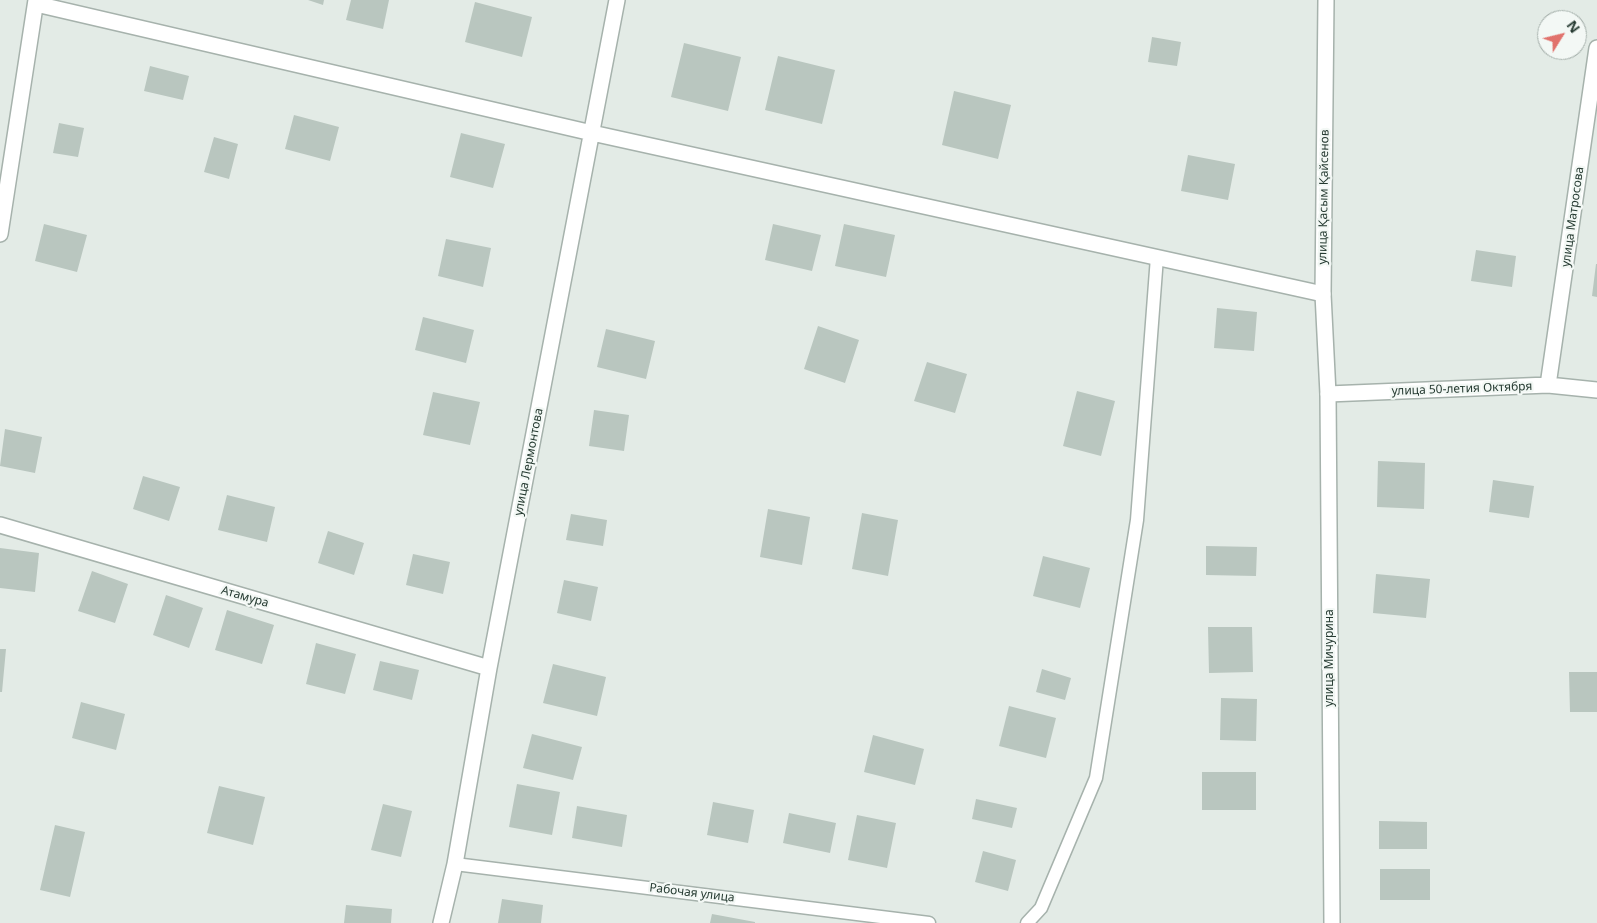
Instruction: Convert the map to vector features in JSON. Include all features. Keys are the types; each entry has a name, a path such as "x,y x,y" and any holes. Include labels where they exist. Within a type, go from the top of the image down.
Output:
{"street":[{"name":"улица Лермонтова","path":"441,923 455,864 489,668 617,0"},
{"name":"улица Қасым Қайсенов","path":"1326,0 1323,294 1328,394"},
{"path":"0,234 36,2 592,133 1323,294"},
{"name":"улица Матросова","path":"1548,385 1597,48"},
{"name":"улица 50-летия Октября","path":"1328,394 1548,385 1597,390"},
{"name":"улица Мичурина","path":"1328,394 1332,923"},
{"name":"Атамура","path":"0,525 489,668"}],"lane":[{"path":"1029,922 1041,908 1096,778 1137,520 1157,258"},
{"name":"Рабочая улица","path":"455,864 929,923"}],"building":[{"path":"308,0 324,0 323,5"},
{"path":"351,0 389,0 383,29 346,20"},
{"path":"475,2 532,17 522,57 465,42"},
{"path":"1152,37 1181,42 1177,66 1148,62"},
{"path":"684,43 741,57 728,111 671,97"},
{"path":"778,56 835,70 822,124 765,110"},
{"path":"150,66 189,76 183,100 144,91"},
{"path":"954,91 1011,105 998,159 942,145"},
{"path":"294,115 339,127 330,161 285,149"},
{"path":"59,123 84,128 78,157 53,153"},
{"path":"461,133 505,144 493,188 450,177"},
{"path":"214,137 238,144 229,179 204,172"},
{"path":"1188,155 1235,164 1228,200 1181,191"},
{"path":"44,224 87,235 77,272 35,261"},
{"path":"773,224 821,235 812,271 765,260"},
{"path":"844,224 895,235 886,277 835,266"},
{"path":"446,239 491,248 483,287 438,276"},
{"path":"1476,250 1516,256 1512,287 1471,281"},
{"path":"1597,264 1597,297 1592,296"},
{"path":"1217,308 1257,312 1254,351 1214,348"},
{"path":"423,317 474,330 466,363 415,350"},
{"path":"818,326 859,340 845,383 804,369"},
{"path":"606,329 655,341 646,379 597,367"},
{"path":"927,362 967,374 955,413 914,401"},
{"path":"1077,391 1115,401 1101,456 1063,446"},
{"path":"433,392 480,402 470,445 423,435"},
{"path":"594,410 629,415 624,451 589,446"},
{"path":"5,429 42,437 35,473 0,466"},
{"path":"1378,461 1425,463 1424,509 1377,507"},
{"path":"143,476 180,487 169,521 133,509"},
{"path":"1493,480 1534,486 1529,518 1489,512"},
{"path":"227,495 275,507 267,542 218,530"},
{"path":"768,509 810,517 802,565 760,557"},
{"path":"862,513 898,520 888,576 852,569"},
{"path":"571,514 607,520 603,546 566,540"},
{"path":"328,531 364,543 354,575 318,563"},
{"path":"1206,546 1257,547 1256,576 1206,575"},
{"path":"0,548 39,553 35,592 0,588"},
{"path":"413,554 450,562 443,594 406,585"},
{"path":"1043,556 1090,568 1080,608 1033,596"},
{"path":"92,571 128,584 115,623 78,611"},
{"path":"1376,574 1430,579 1426,618 1373,613"},
{"path":"564,580 598,587 591,621 557,613"},
{"path":"166,595 203,608 189,648 153,635"},
{"path":"227,610 274,625 262,664 215,650"},
{"path":"1208,627 1252,627 1253,672 1209,673"},
{"path":"316,643 356,654 345,694 306,684"},
{"path":"0,649 6,649 2,692 0,692"},
{"path":"380,661 419,670 412,700 373,690"},
{"path":"553,664 606,677 597,716 543,703"},
{"path":"1042,669 1071,678 1065,700 1036,692"},
{"path":"1569,672 1597,672 1597,712 1570,712"},
{"path":"1221,698 1257,699 1256,741 1220,740"},
{"path":"81,702 125,714 116,750 72,738"},
{"path":"1009,706 1056,718 1046,758 999,746"},
{"path":"532,734 582,747 573,780 523,768"},
{"path":"873,735 924,749 915,785 864,772"},
{"path":"1202,772 1256,772 1256,810 1202,810"},
{"path":"517,784 560,792 552,835 509,827"},
{"path":"219,786 265,797 253,845 207,833"},
{"path":"976,799 1017,808 1012,828 972,819"},
{"path":"713,802 754,810 748,843 707,835"},
{"path":"383,804 412,811 401,857 371,850"},
{"path":"577,806 627,815 622,847 572,838"},
{"path":"789,813 836,823 830,853 783,843"},
{"path":"857,815 896,823 887,868 848,860"},
{"path":"1379,821 1427,822 1427,849 1379,849"},
{"path":"55,825 85,832 70,897 40,890"},
{"path":"983,851 1016,860 1008,891 975,882"},
{"path":"1380,869 1430,869 1430,900 1380,900"},
{"path":"502,899 543,905 541,923 498,923"},
{"path":"346,905 392,909 391,923 344,923"},
{"path":"712,914 755,922 755,923 710,923"}]}
